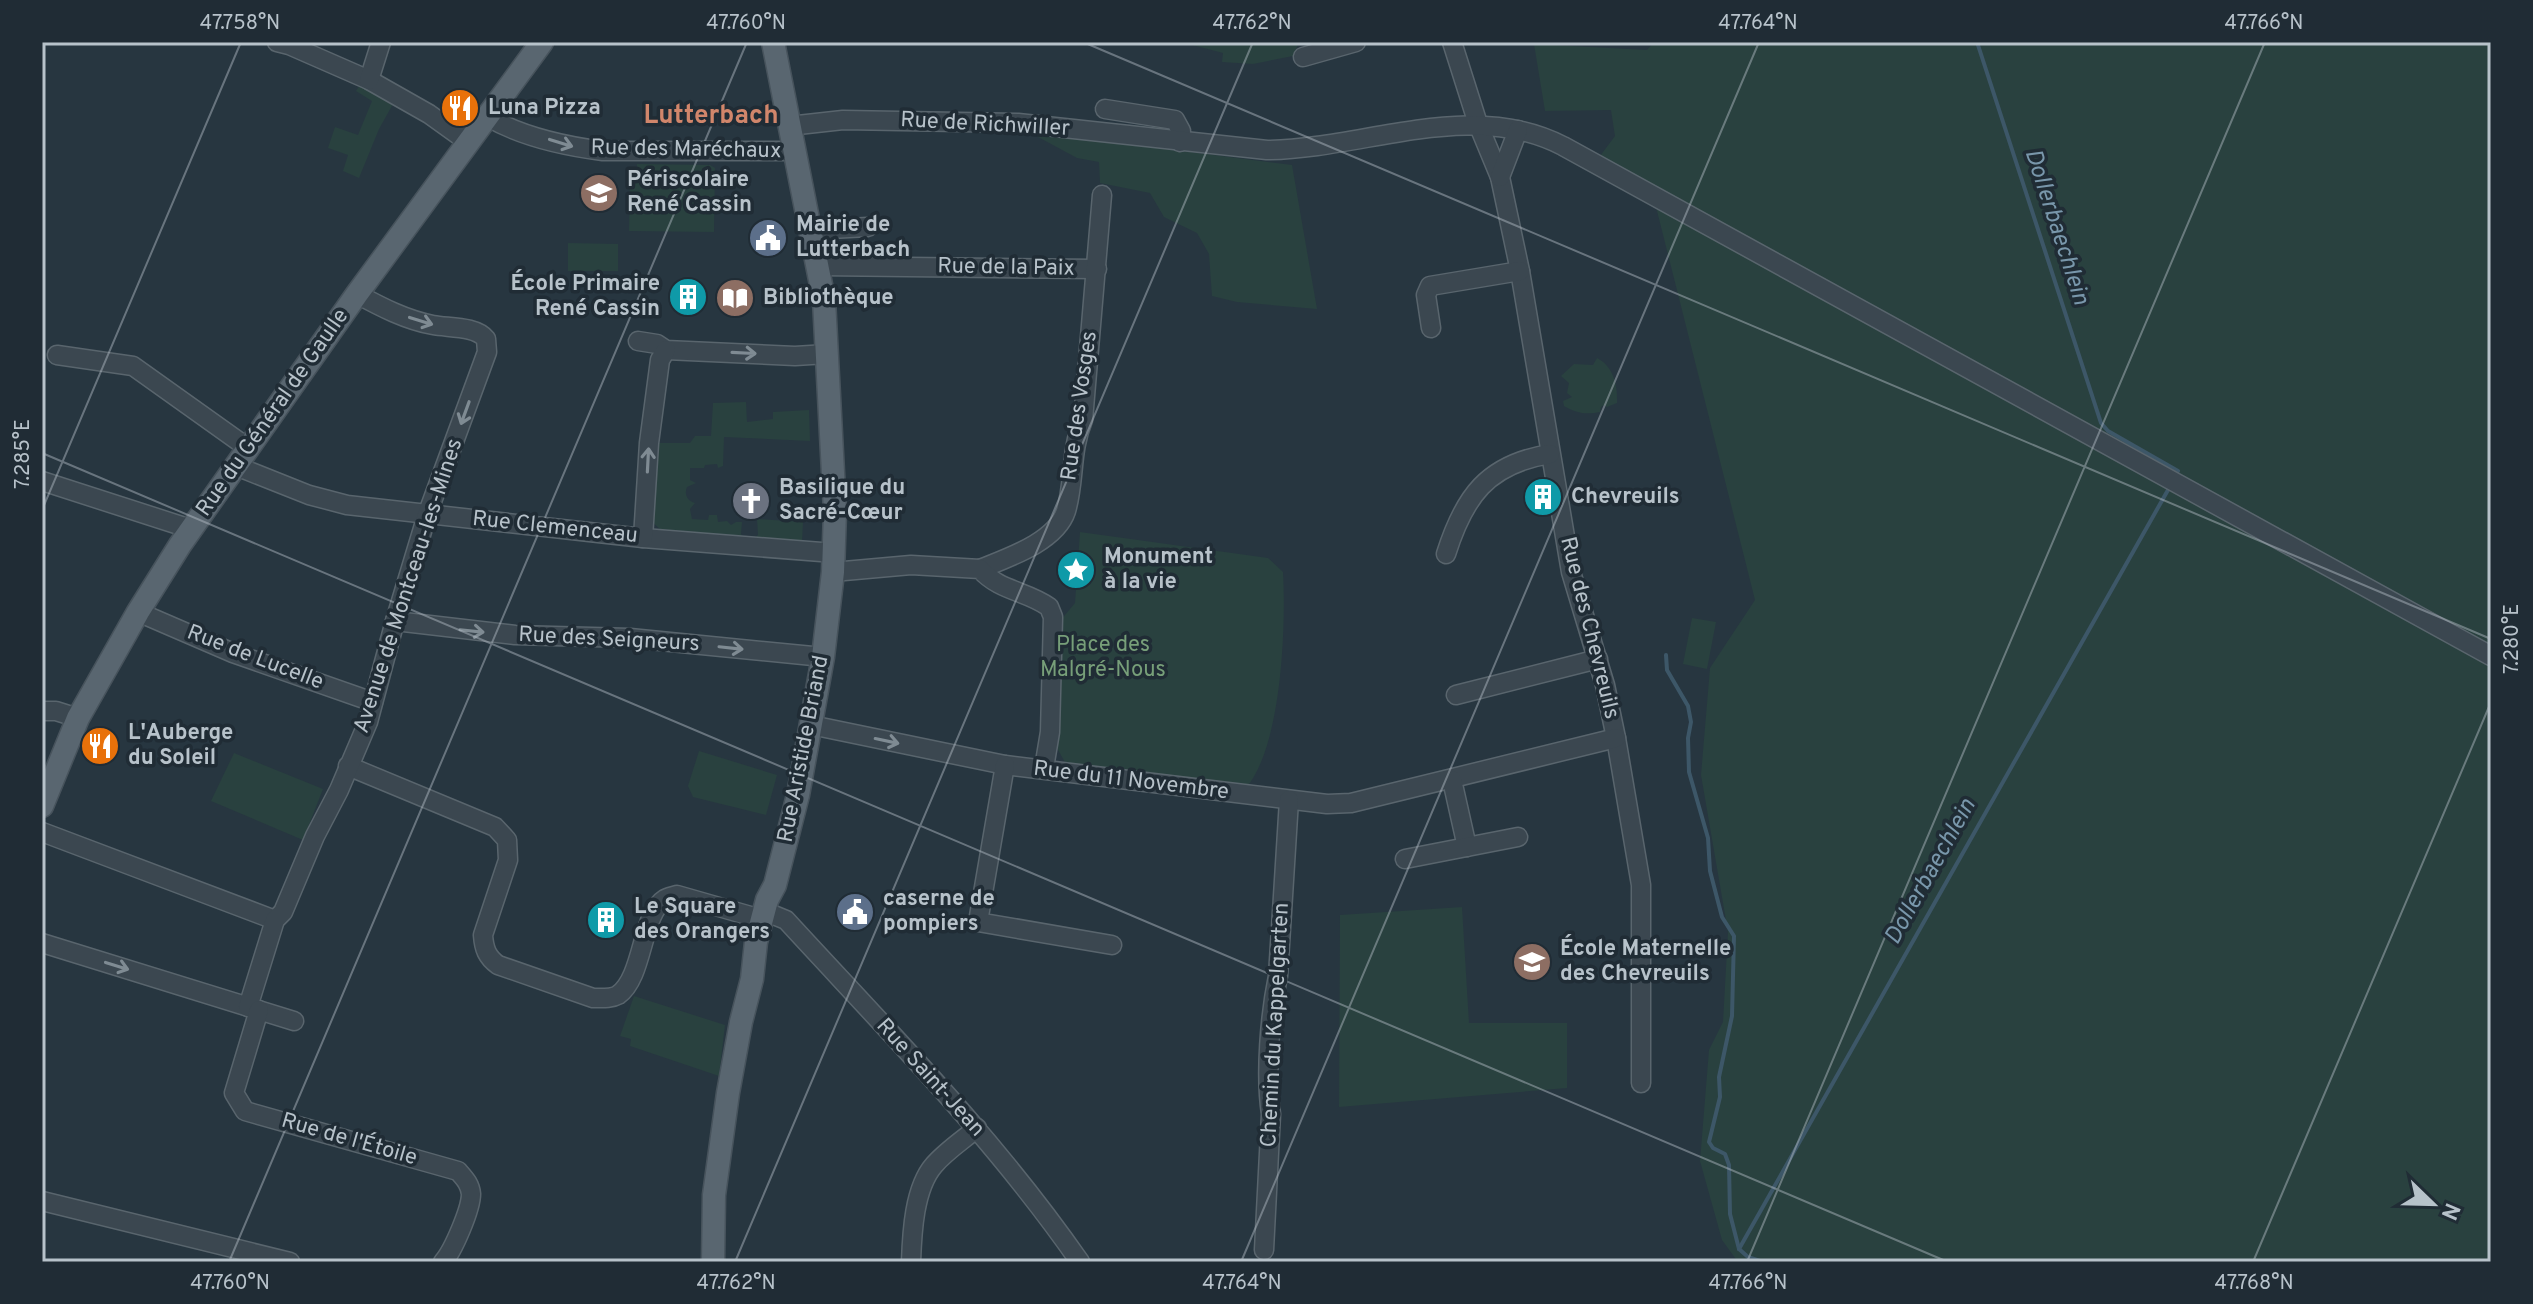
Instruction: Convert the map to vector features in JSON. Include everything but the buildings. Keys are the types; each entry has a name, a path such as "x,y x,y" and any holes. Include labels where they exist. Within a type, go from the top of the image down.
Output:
{"main road":[{"name":"Rue du Général de Gaulle","path":"42,806 78,718 138,612 191,529 357,294 542,42"},
{"name":"Rue Aristide Briand","path":"713,1262 714,1195 728,1093 763,915 775,885 798,795 823,657 834,562 835,511 824,300 773,42"}],"street":[{"path":"277,42 369,80 429,114 468,142"},
{"path":"369,80 381,42"},
{"path":"1303,57 1356,42"},
{"name":"Rue des Chevreuils","path":"1452,42 1478,124 1500,177 1520,271 1571,572 1598,659 1616,738 1641,885 1641,1083"},
{"path":"1105,109 1175,120 1181,131 1180,142"},
{"name":"Rue des Maréchaux","path":"488,117 508,129 568,146 603,151 794,151"},
{"name":"Rue de Richwiller","path":"789,126 843,120 1018,123 1180,142 1294,150 1478,124 1537,134 2491,656"},
{"path":"1500,177 1518,130"},
{"name":"Rue des Vosges","path":"980,569 1035,545 1058,524 1065,513 1075,437 1083,420 1102,195"},
{"path":"811,230 868,227"},
{"name":"Rue de la Paix","path":"819,266 1097,269"},
{"path":"1431,328 1426,295 1430,286 1520,271"},
{"name":"Avenue de Montceau-les-Mines","path":"254,1008 275,920 283,912 368,722 427,515 487,352 486,339 478,332 429,324 384,309 357,294"},
{"path":"638,341 657,344 666,350 795,356 827,354"},
{"path":"643,538 649,443 660,360 666,350"},
{"name":"Rue Clemenceau","path":"57,355 133,366 276,483 347,505 834,562 980,569"},
{"path":"1446,554 1457,520 1472,495 1507,466 1550,454"},
{"path":"42,481 191,529"},
{"path":"980,569 1006,589 1049,607 1053,617 1050,732 1044,768"},
{"name":"Rue de Lucelle","path":"138,612 233,653 373,702"},
{"name":"Rue des Seigneurs","path":"395,621 515,635 630,638 823,657"},
{"path":"1456,695 1598,659"},
{"path":"42,711 56,711 78,718"},
{"name":"Rue du 11 Novembre","path":"811,725 1005,765 1327,804 1351,803 1452,780 1616,738"},
{"path":"1005,765 978,922 1112,945"},
{"name":"Rue Saint-Jean","path":"348,766 495,827 507,840 508,860 483,935 484,948 489,958 498,965 593,998 609,998 618,995 630,981 655,912 664,899 677,895 786,920 977,1128 1045,1212 1080,1262"},
{"path":"1452,780 1467,847"},
{"name":"Chemin du Kappelgarten","path":"1264,1250 1273,1000 1278,976 1289,800"},
{"path":"42,832 275,920"},
{"path":"1405,859 1518,837"},
{"path":"42,943 294,1021"},
{"name":"Rue de l'Étoile","path":"254,1008 234,1093 245,1111 458,1171 469,1183 471,1197 451,1254 443,1262"},
{"path":"911,1262 912,1218 928,1172 977,1128"},
{"path":"42,1201 290,1262"}],"green space":[{"path":"1181,42 1299,42 1293,56 1253,64 1222,62 1223,53"},
{"path":"1654,42 2491,42 2491,1262 1738,1262 1722,1240 1700,1161 1709,1050 1723,1022 1728,932 1701,775 1710,668 1755,600 1652,191 1600,156 1615,136 1611,110 1545,111 1534,44 1647,50"},
{"path":"360,85 393,104 359,178 343,171 348,155 328,148 335,127 358,135 372,101 356,91"},
{"path":"1027,131 1292,165 1317,309 1237,302 1212,296 1209,254 1197,233 1164,217 1150,193 1100,183 1099,162 1077,158"},
{"path":"637,164 710,165 715,168 714,232 629,231 630,172 637,173"},
{"path":"568,243 618,244 618,271 568,271"},
{"path":"1597,358 1607,366 1613,377 1617,403 1607,407 1604,405 1600,412 1590,413 1577,412 1564,406 1563,401 1572,397 1567,393 1569,383 1561,376 1574,364 1593,365"},
{"path":"746,402 747,422 773,419 773,412 809,410 810,441 724,437 723,466 690,468 690,480 696,483 687,487 686,492 688,499 695,503 690,509 692,519 708,520 709,515 717,515 718,522 727,521 731,525 742,522 741,534 744,538 660,529 650,520 655,443 690,443 695,436 711,436 713,403"},
{"path":"757,519 803,522 802,543 754,538 758,535"},
{"name":"Place des Malgré-Nous","path":"1080,532 1268,558 1283,572 1284,623 1274,715 1258,769 1246,788 1067,766 1057,748 1061,690 1060,621 1075,603"},
{"path":"1692,618 1716,622 1707,669 1683,664"},
{"path":"699,751 777,775 766,815 693,797 688,786"},
{"path":"234,753 323,789 303,840 211,801"},
{"path":"1462,907 1469,1023 1567,1023 1567,1088 1339,1107 1340,915"},
{"path":"634,996 725,1025 719,1076 630,1046 631,1039 620,1036"}],"waterway":[{"name":"Dollerbaechlein","path":"1977,42 2101,423 2108,431 2178,471 2175,475"},
{"name":"Dollerbaechlein","path":"1739,1249 2168,490"},
{"path":"1666,655 1667,670 1688,706 1691,722 1689,772 1708,838 1710,871 1722,917 1734,936 1732,1016 1719,1077 1720,1097 1709,1142 1725,1154 1729,1165 1730,1214 1739,1249"},
{"name":"Dollerbaechlein","path":"1739,1249 1748,1257 1763,1262"}],"place":[{"name":"Luna Pizza","path":"460,108"},
{"name":"Périscolaire René Cassin","path":"599,193"},
{"name":"Mairie de Lutterbach","path":"768,238"},
{"name":"École Primaire René Cassin","path":"688,297"},
{"name":"Bibliothèque","path":"735,298"},
{"name":"Chevreuils","path":"1543,497"},
{"name":"Basilique du Sacré-Cœur","path":"751,501"},
{"name":"Monument à la vie","path":"1076,570"},
{"name":"L'Auberge du Soleil","path":"100,746"},
{"name":"caserne de pompiers","path":"855,912"},
{"name":"Le Square des Orangers","path":"606,920"},
{"name":"École Maternelle des Chevreuils","path":"1532,962"}],"district":[{"name":"Lutterbach","path":"711,116"}]}
